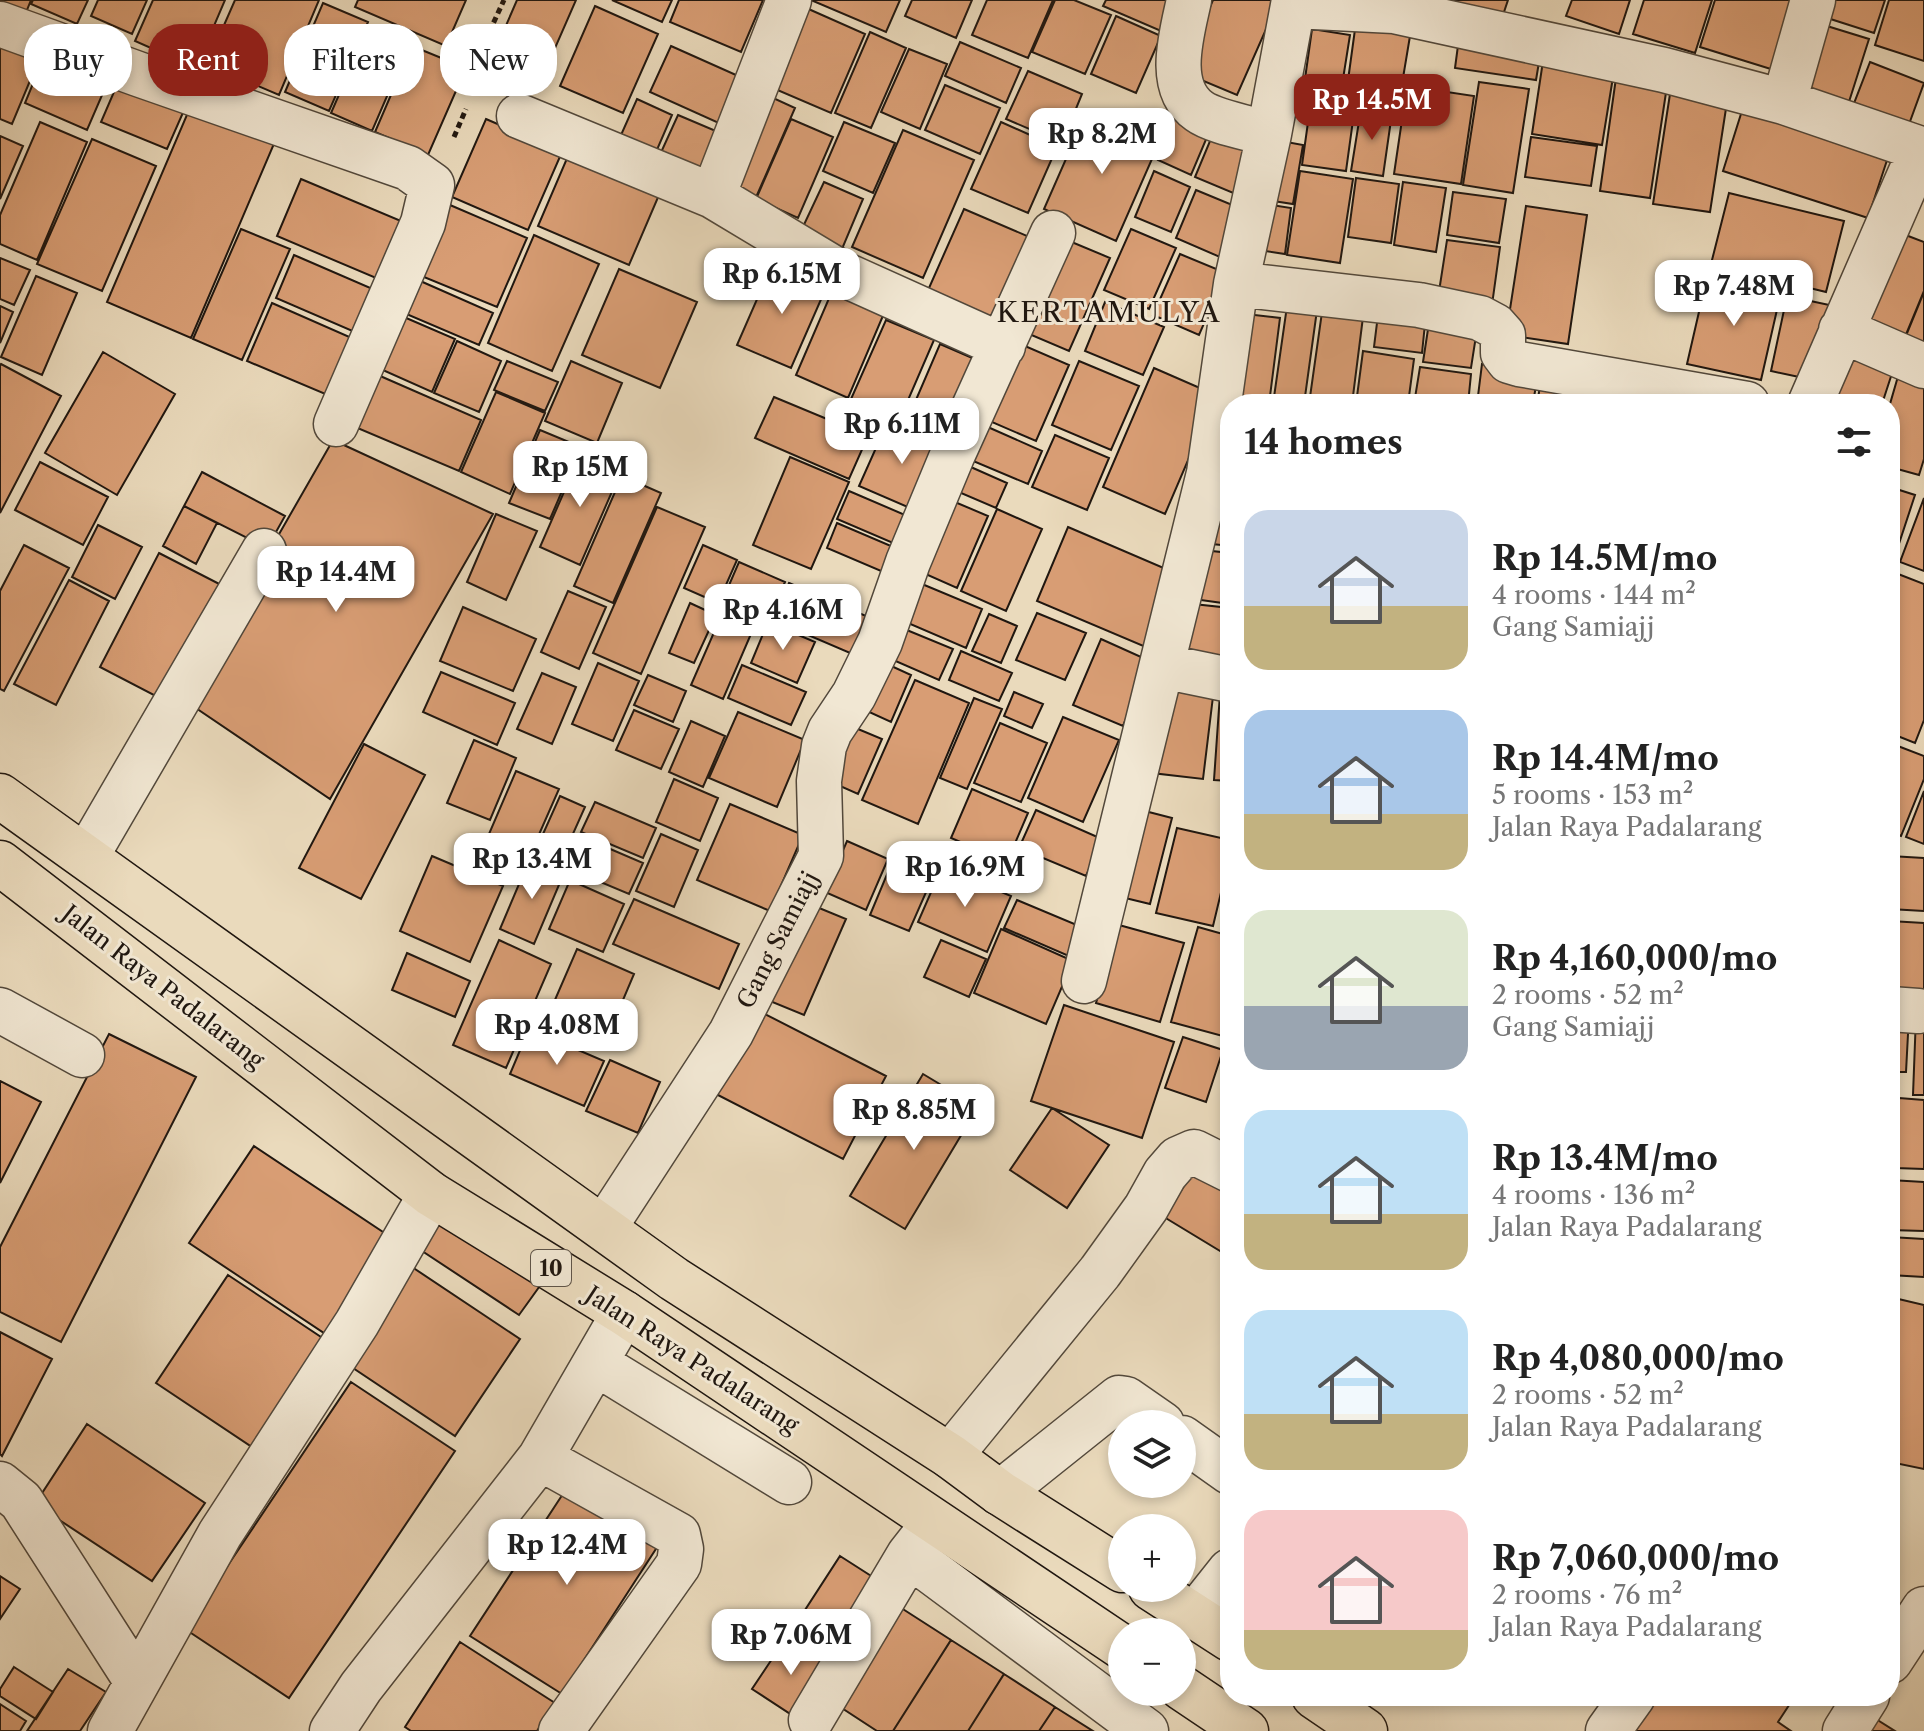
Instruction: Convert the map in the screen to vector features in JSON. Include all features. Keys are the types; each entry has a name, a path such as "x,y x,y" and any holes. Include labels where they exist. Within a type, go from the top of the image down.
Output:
{"highway":[{"path":"0,796 674,1279 1108,1561"},
{"name":"Jalan Raya Padalarang","path":"0,863 431,1194 624,1313 1108,1638"},
{"path":"1174,1602 1220,1632"},
{"path":"1196,1697 1246,1731"},
{"path":"1329,1706 1365,1731"}],"street":[{"path":"713,196 789,0"},
{"path":"1189,0 1178,53 1186,97 1201,113 1269,134"},
{"path":"1784,102 1813,0"},
{"path":"1227,394 1236,284 1294,3 1394,11 1664,70 1784,102 1922,146 1814,394"},
{"path":"0,24 408,168 432,185 423,223 336,424"},
{"path":"519,116 713,196 843,274 1003,346"},
{"name":"Gang Samiajj","path":"604,1228 731,1033 821,856 819,781 824,746 880,642 919,535 1053,233"},
{"path":"1236,284 1419,305 1480,318 1495,326 1503,335 1503,353 1509,361 1690,394"},
{"path":"1841,330 1924,366"},
{"path":"1084,981 1162,666 1220,477"},
{"path":"86,857 264,551"},
{"path":"1162,666 1220,678"},
{"path":"0,1010 82,1055"},
{"path":"950,1456 1100,1272 1178,1159 1194,1152 1220,1165"},
{"path":"110,1731 220,1534 357,1323 431,1194"},
{"path":"332,1731 361,1687 540,1458 624,1313"},
{"path":"597,1364 789,1482"},
{"path":"1000,1493 1119,1398 1142,1410"},
{"path":"1196,1448 1220,1465"},
{"path":"540,1458 678,1535 681,1549 679,1564 561,1731"},
{"path":"0,1484 21,1501 137,1682"},
{"path":"811,1720 909,1555 935,1521"},
{"path":"909,1555 1146,1731"},
{"path":"1195,1615 1220,1584"},
{"path":"1900,1646 1924,1609"},
{"path":"1608,1731 1626,1706"},
{"path":"1845,1731 1861,1706"}],"path":[{"path":"432,185 472,96 480,52 504,0"}],"building":[{"path":"0,0 31,0 25,15 0,5"},
{"path":"33,0 88,0 77,24 31,4"},
{"path":"98,0 147,0 132,34 132,24 109,24 91,16"},
{"path":"153,0 225,0 215,24 148,24 148,47 135,41"},
{"path":"235,0 319,0 309,24 284,24 284,83 279,95 268,90 268,24 224,24"},
{"path":"358,0 466,0 456,24 440,24 440,43 424,37 424,24 395,24 355,7"},
{"path":"517,0 576,0 557,44 557,24 507,24"},
{"path":"612,0 672,0 662,22"},
{"path":"679,0 763,0 741,52 670,22"},
{"path":"811,0 900,0 886,32"},
{"path":"912,0 972,0 956,38 905,16"},
{"path":"987,0 1053,0 1028,58 972,35"},
{"path":"1055,0 1074,0 1111,15 1085,74 1032,52"},
{"path":"1106,0 1175,0 1161,31 1103,6"},
{"path":"1213,0 1279,0 1237,95 1182,72"},
{"path":"1419,0 1508,0 1499,27"},
{"path":"1572,0 1630,0 1619,34 1566,16"},
{"path":"1644,0 1712,0 1695,53 1633,34"},
{"path":"1715,0 1797,0 1774,70 1700,47"},
{"path":"1823,0 1885,0 1874,33 1818,15"},
{"path":"1889,0 1924,0 1924,61 1875,45"},
{"path":"323,3 368,22 367,24 314,24"},
{"path":"795,3 865,34 831,113 761,83"},
{"path":"595,6 658,34 623,113 560,86"},
{"path":"1116,16 1161,36 1136,93 1091,74"},
{"path":"1356,22 1411,30 1399,102 1346,95"},
{"path":"1814,22 1869,39 1847,108 1792,90"},
{"path":"1312,29 1350,35 1340,98 1303,93"},
{"path":"870,32 906,48 871,128 835,113"},
{"path":"0,34 24,44 24,95 12,124 0,119"},
{"path":"1459,38 1541,50 1536,80 1455,68"},
{"path":"960,42 1021,68 1006,103 945,76"},
{"path":"671,46 754,83 732,129 650,92"},
{"path":"909,49 947,64 920,129 881,112"},
{"path":"424,51 440,57 440,96 454,96 428,155 375,132 390,96 424,96"},
{"path":"1543,61 1614,71 1602,145 1532,134"},
{"path":"1870,62 1924,83 1908,127 1853,106"},
{"path":"1028,71 1082,94 1062,143 1006,119"},
{"path":"132,75 148,82 148,96 182,96 189,99 167,149 101,122 112,96 132,96"},
{"path":"1616,78 1667,86 1650,198 1600,191"},
{"path":"1479,82 1529,89 1513,193 1463,185"},
{"path":"945,85 1000,108 980,154 925,130"},
{"path":"1407,86 1474,96 1461,184 1394,174"},
{"path":"760,92 795,108 754,202 718,186"},
{"path":"1670,94 1727,102 1710,212 1653,204"},
{"path":"28,96 102,96 87,130 25,103"},
{"path":"294,96 336,96 329,111"},
{"path":"338,96 387,96 372,131 331,113"},
{"path":"1746,98 1892,145 1868,218 1723,171"},
{"path":"637,99 672,115 653,159 617,144"},
{"path":"192,103 276,139 191,338 107,302"},
{"path":"1310,108 1354,113 1346,171 1302,165"},
{"path":"1361,109 1392,113 1383,176 1351,171"},
{"path":"1087,111 1159,143 1116,241 1044,209"},
{"path":"678,115 730,137 710,182 658,159"},
{"path":"1176,116 1210,130 1191,175 1158,160"},
{"path":"486,119 562,152 528,230 452,197"},
{"path":"791,119 833,137 798,218 756,199"},
{"path":"40,122 87,142 37,260 0,244 0,215"},
{"path":"844,122 895,143 873,193 823,171"},
{"path":"1001,122 1057,147 1028,213 971,189"},
{"path":"1215,129 1259,147 1238,195 1195,177"},
{"path":"903,130 974,160 923,278 852,247"},
{"path":"0,136 23,146 0,199"},
{"path":"1531,137 1597,146 1591,186 1525,177"},
{"path":"92,139 156,166 102,291 37,264"},
{"path":"1270,139 1303,145 1293,204 1261,199"},
{"path":"571,149 662,188 629,265 538,226"},
{"path":"1154,171 1190,187 1171,232 1135,217"},
{"path":"1300,171 1353,179 1340,263 1287,255"},
{"path":"1356,178 1399,184 1391,243 1348,237"},
{"path":"301,179 401,221 376,278 277,236"},
{"path":"824,182 863,199 842,249 801,231"},
{"path":"1403,182 1446,188 1436,252 1394,245"},
{"path":"1196,190 1242,209 1220,257 1176,238"},
{"path":"1453,192 1506,199 1499,243 1447,235"},
{"path":"1729,193 1844,221 1826,292 1711,264"},
{"path":"1258,203 1291,208 1285,254 1251,249"},
{"path":"450,205 527,238 497,307 419,275"},
{"path":"1526,206 1587,215 1568,344 1506,335"},
{"path":"964,209 1041,242 1004,330 925,297"},
{"path":"241,229 290,249 242,360 193,339"},
{"path":"1131,229 1176,248 1149,309 1104,290"},
{"path":"1903,234 1924,242 1924,291 1905,337 1867,321"},
{"path":"534,235 599,264 552,371 488,343"},
{"path":"1062,238 1110,258 1069,351 1022,331"},
{"path":"1447,240 1500,247 1492,305 1438,298"},
{"path":"1180,254 1226,273 1199,335 1153,315"},
{"path":"294,255 375,290 357,333 276,298"},
{"path":"0,258 30,270 14,305 0,299"},
{"path":"772,265 826,288 791,368 737,345"},
{"path":"619,269 697,302 660,388 582,355"},
{"path":"36,276 77,293 42,375 1,357"},
{"path":"1707,277 1781,292 1761,380 1687,364"},
{"path":"418,280 493,313 479,345 404,313"},
{"path":"833,289 885,311 848,398 796,375"},
{"path":"1924,292 1924,345 1905,338"},
{"path":"1787,296 1834,306 1818,381 1771,371"},
{"path":"1105,302 1164,327 1143,375 1085,351"},
{"path":"272,303 354,339 330,396 247,361"},
{"path":"0,306 13,312 0,343"},
{"path":"1287,306 1317,310 1305,394 1274,394"},
{"path":"1379,307 1426,314 1422,353 1374,347"},
{"path":"390,311 455,339 432,392 367,363"},
{"path":"1322,312 1363,317 1353,394 1310,394"},
{"path":"1237,313 1280,318 1270,394 1231,394"},
{"path":"1430,316 1478,323 1471,368 1423,362"},
{"path":"886,320 934,340 899,421 851,399"},
{"path":"1011,340 1069,365 1036,441 978,416"},
{"path":"457,341 501,361 479,412 434,393"},
{"path":"940,344 977,360 942,439 906,423"},
{"path":"1843,344 1896,361 1885,394 1828,394"},
{"path":"1363,351 1414,359 1409,394 1357,394"},
{"path":"103,352 175,394 117,495 45,453"},
{"path":"507,361 558,382 545,411 494,390"},
{"path":"571,361 622,383 597,443 545,421"},
{"path":"1079,361 1139,386 1111,450 1052,425"},
{"path":"1482,364 1538,372 1535,394 1478,394"},
{"path":"0,365 61,396 0,513"},
{"path":"1901,366 1924,373 1924,459 1919,475 1900,470 1900,394 1893,394"},
{"path":"1420,367 1471,374 1469,394 1416,394"},
{"path":"1154,368 1216,395 1165,514 1103,487"},
{"path":"371,372 481,420 459,471 348,424"},
{"path":"1541,380 1594,387 1593,394 1539,394"},
{"path":"496,392 545,413 510,494 461,472"},
{"path":"774,397 868,436 849,479 755,438"},
{"path":"888,421 945,446 917,511 859,486"},
{"path":"981,424 1042,451 1028,484 966,458"},
{"path":"540,430 581,447 550,519 509,503"},
{"path":"1055,435 1109,458 1087,510 1032,487"},
{"path":"333,440 493,514 330,799 184,700"},
{"path":"581,453 621,471 580,565 540,547"},
{"path":"790,457 849,482 811,569 753,545"},
{"path":"40,462 108,497 83,545 15,510"},
{"path":"964,464 1007,483 996,508 954,490"},
{"path":"202,472 285,516 267,548 184,506"},
{"path":"622,476 661,493 613,603 574,586"},
{"path":"1210,486 1220,487 1220,545 1203,543"},
{"path":"1900,490 1915,495 1900,541"},
{"path":"849,491 912,518 900,546 837,519"},
{"path":"943,497 988,516 957,588 912,568"},
{"path":"1924,498 1924,571 1900,562"},
{"path":"184,506 217,523 196,564 163,546"},
{"path":"657,507 705,527 641,674 593,653"},
{"path":"997,509 1042,529 1006,611 961,591"},
{"path":"496,514 537,531 506,600 467,582"},
{"path":"837,523 898,549 888,574 827,548"},
{"path":"98,525 142,547 115,599 72,577"},
{"path":"1068,527 1180,575 1148,648 1037,601"},
{"path":"24,545 69,568 4,691 0,689 0,591"},
{"path":"703,545 737,560 718,603 684,588"},
{"path":"1193,549 1220,552 1220,603 1186,598"},
{"path":"159,553 231,590 171,704 100,667"},
{"path":"739,562 785,582 769,618 723,599"},
{"path":"1900,575 1924,584 1924,720 1915,743 1900,737"},
{"path":"910,579 982,609 966,648 894,617"},
{"path":"69,580 109,601 56,705 14,684"},
{"path":"789,583 873,619 857,656 773,620"},
{"path":"568,591 606,607 579,669 541,652"},
{"path":"690,603 716,615 694,663 669,653"},
{"path":"1184,603 1220,607 1220,658 1178,653"},
{"path":"463,607 536,639 513,691 440,661"},
{"path":"1037,613 1086,633 1065,680 1016,660"},
{"path":"722,614 754,627 723,699 691,685"},
{"path":"989,614 1017,626 1001,663 972,651"},
{"path":"768,622 815,642 797,683 751,663"},
{"path":"897,626 953,649 939,680 884,656"},
{"path":"1101,639 1150,661 1123,726 1073,705"},
{"path":"961,651 1012,673 999,701 949,680"},
{"path":"876,659 911,675 891,722 856,706"},
{"path":"598,663 639,681 613,741 572,724"},
{"path":"742,665 806,692 791,725 728,698"},
{"path":"441,672 515,703 497,745 423,712"},
{"path":"542,673 576,687 552,744 517,729"},
{"path":"1163,674 1215,680 1203,779 1152,773"},
{"path":"648,675 686,691 673,722 634,705"},
{"path":"915,680 969,703 918,824 862,800"},
{"path":"1014,692 1043,704 1032,728 1004,716"},
{"path":"1220,694 1220,780 1214,780"},
{"path":"974,698 1002,709 967,789 940,778"},
{"path":"634,710 679,729 661,769 616,750"},
{"path":"738,712 805,740 777,807 709,778"},
{"path":"1063,717 1119,740 1083,822 1028,798"},
{"path":"691,721 725,736 703,787 669,772"},
{"path":"1000,723 1047,743 1021,802 974,783"},
{"path":"846,724 882,739 858,794 822,778"},
{"path":"474,740 516,758 490,820 447,803"},
{"path":"364,744 425,775 361,899 299,868"},
{"path":"1900,747 1924,756 1924,779 1901,836"},
{"path":"516,771 559,789 519,880 477,862"},
{"path":"674,779 718,798 700,841 656,822"},
{"path":"972,789 1028,813 1007,862 951,838"},
{"path":"1924,791 1924,844 1906,837"},
{"path":"560,796 585,807 568,845 543,834"},
{"path":"595,802 656,828 643,858 581,832"},
{"path":"730,804 803,835 770,911 697,880"},
{"path":"1036,810 1102,839 1086,876 1019,848"},
{"path":"1141,810 1172,818 1150,904 1121,897"},
{"path":"1177,828 1220,838 1220,897 1213,926 1156,913"},
{"path":"661,834 698,850 674,907 636,891"},
{"path":"580,836 643,863 629,894 567,868"},
{"path":"847,841 888,859 866,910 825,892"},
{"path":"898,848 938,865 909,931 870,915"},
{"path":"432,856 503,886 470,962 400,931"},
{"path":"1900,857 1924,858 1924,911 1900,910"},
{"path":"530,858 564,873 534,944 500,929"},
{"path":"942,867 1011,896 987,952 918,922"},
{"path":"570,880 624,904 603,952 549,929"},
{"path":"634,899 739,944 719,989 613,944"},
{"path":"1017,900 1084,928 1071,957 1004,928"},
{"path":"807,903 846,919 804,1015 765,999"},
{"path":"1900,922 1924,923 1924,1001 1900,1000"},
{"path":"1119,925 1184,943 1160,1022 1096,1003"},
{"path":"1198,927 1220,933 1220,1035 1171,1022"},
{"path":"1001,929 1073,961 1046,1024 974,993"},
{"path":"499,940 551,964 506,1068 453,1045"},
{"path":"941,940 986,959 969,997 924,977"},
{"path":"577,949 634,974 609,1033 551,1009"},
{"path":"407,953 470,981 455,1017 392,990"},
{"path":"1064,1005 1174,1042 1142,1138 1031,1101"},
{"path":"757,1010 886,1076 843,1159 714,1093"},
{"path":"1900,1015 1909,1015 1906,1072 1900,1072"},
{"path":"1916,1016 1924,1017 1924,1095 1913,1095"},
{"path":"529,1029 604,1061 584,1106 510,1074"},
{"path":"109,1034 196,1077 61,1342 0,1312 0,1247"},
{"path":"1183,1037 1220,1049 1220,1059 1206,1102 1165,1088"},
{"path":"610,1060 660,1082 638,1133 586,1111"},
{"path":"923,1074 978,1107 905,1229 850,1196"},
{"path":"0,1081 41,1102 0,1183"},
{"path":"1900,1098 1924,1100 1924,1169 1900,1168"},
{"path":"1052,1108 1109,1145 1067,1208 1010,1170"},
{"path":"254,1146 395,1240 330,1337 189,1243"},
{"path":"1195,1169 1220,1184 1220,1251 1164,1217"},
{"path":"1900,1181 1924,1182 1924,1231 1900,1230"},
{"path":"440,1205 547,1276 519,1315 413,1245"},
{"path":"1900,1238 1924,1239 1924,1277 1900,1276"},
{"path":"412,1267 520,1339 455,1436 347,1364"},
{"path":"228,1275 324,1339 252,1447 156,1383"},
{"path":"1900,1299 1924,1305 1924,1469 1900,1464"},
{"path":"0,1332 52,1359 2,1456 0,1454"},
{"path":"351,1382 455,1451 289,1698 185,1629"},
{"path":"87,1424 205,1503 152,1581 35,1504"},
{"path":"572,1480 663,1538 562,1694 470,1636"},
{"path":"840,1556 879,1581 833,1652 794,1627"},
{"path":"0,1576 20,1589 0,1619"},
{"path":"895,1604 951,1640 893,1731 877,1731 831,1701"},
{"path":"786,1638 829,1665 795,1717 752,1689"},
{"path":"951,1640 1004,1674 968,1731 893,1731"},
{"path":"460,1642 555,1703 537,1731 411,1731 405,1727"},
{"path":"14,1667 53,1692 36,1719 0,1696 0,1689"},
{"path":"68,1669 106,1692 80,1731 27,1731"},
{"path":"1004,1674 1055,1707 1039,1731 968,1731"},
{"path":"0,1704 26,1721 20,1731 0,1731"},
{"path":"1650,1706 1788,1706 1778,1722 1791,1731 1634,1731"},
{"path":"1055,1707 1093,1731 1039,1731"},
{"path":"1868,1714 1895,1731 1858,1731"}],"district":[{"name":"KERTAMULYA","path":"1109,312"}]}
